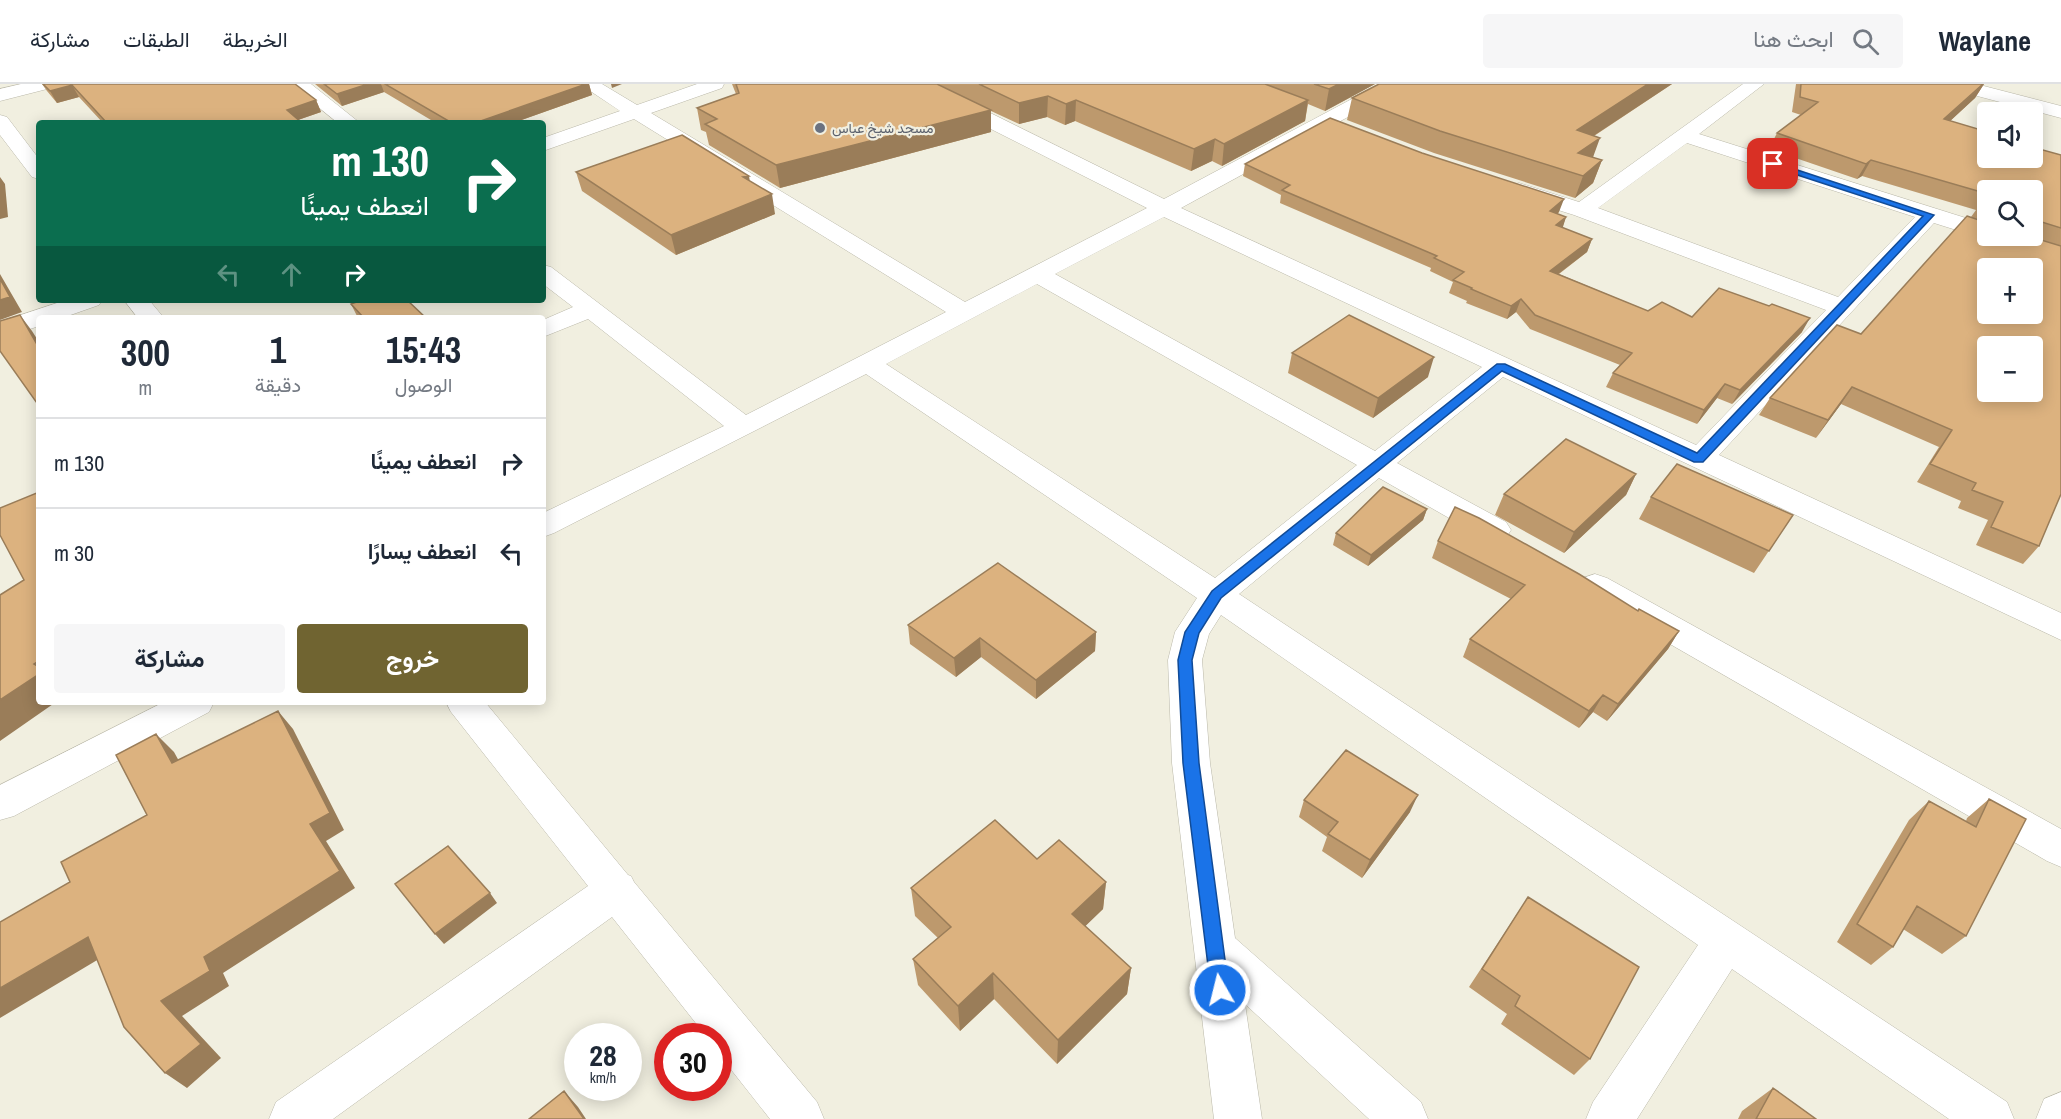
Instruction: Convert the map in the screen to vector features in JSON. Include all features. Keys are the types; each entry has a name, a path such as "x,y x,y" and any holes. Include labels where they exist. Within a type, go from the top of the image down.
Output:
{"street":[{"path":"0,95 44,84"},
{"path":"299,84 346,120"},
{"path":"589,84 964,312"},
{"path":"546,144 715,84"},
{"path":"917,84 1164,208 2061,627"},
{"path":"546,525 744,427 1164,208 1394,84"},
{"path":"1581,210 1755,84"},
{"path":"1954,84 2061,112"},
{"path":"1305,112 1348,129"},
{"path":"0,121 36,169"},
{"path":"1684,136 1977,230"},
{"path":"1500,184 1581,210 1842,307"},
{"path":"1699,459 1929,215"},
{"path":"546,274 744,427"},
{"path":"1037,274 1524,546"},
{"path":"46,315 81,303"},
{"path":"138,303 148,315"},
{"path":"546,328 591,309"},
{"path":"0,331 36,319"},
{"path":"867,363 1216,595 1990,1119"},
{"path":"1238,1119 1191,763 1185,660 1192,632 1216,595 1501,366"},
{"path":"1565,569 2061,849"},
{"path":"0,804 190,705"},
{"path":"466,705 800,1119"},
{"path":"292,1119 616,889"},
{"path":"1610,1119 1726,940"},
{"path":"1214,947 1404,1119"}],"building":[{"path":"43,84 295,84 316,100 287,110 299,120 104,120 72,85 50,91"},
{"path":"324,84 368,84 337,94"},
{"path":"385,84 586,84 484,120 447,120"},
{"name":"مسجد شيخ عباس","path":"736,84 937,84 991,110 776,165 705,124 717,119 697,108 739,93"},
{"path":"979,84 1265,84 1308,100 1224,144 1215,139 1194,149 1076,100 1066,104 1048,96 1019,103"},
{"path":"1314,84 1339,84 1329,89"},
{"path":"1379,84 1648,84 1577,130 1600,138 1578,153 1602,160 1583,176 1440,131 1352,98"},
{"path":"1801,84 1983,84 1944,119 1977,129 1977,168 2043,168 2043,150 2061,155 2061,228 2043,222 2043,180 1977,180 1977,191 1871,160 1866,164 1777,133 1818,102 1800,97"},
{"path":"1330,118 1422,153 1564,199 1550,211 1566,217 1556,225 1592,239 1550,271 1648,311 1662,302 1692,317 1719,288 1810,318 1740,390 1725,384 1704,410 1613,373 1632,353 1535,315 1521,299 1511,306 1471,289 1453,280 1464,272 1434,258 1437,256 1282,190 1290,185 1245,164"},
{"path":"682,135 749,176 743,177 772,194 671,235 576,172"},
{"path":"1967,216 1977,219 1977,246 2043,246 2043,241 2061,246 2061,494 2039,546 1991,527 2003,502 1972,490 1976,483 1930,464 1952,430 1852,387 1828,420 1770,398 1837,325 1861,334"},
{"path":"0,279 10,297 0,300"},
{"path":"410,303 423,315 361,315 351,304"},
{"path":"20,315 36,343 36,402 0,351 0,321"},
{"path":"1349,315 1434,357 1378,398 1292,353"},
{"path":"1566,439 1636,474 1574,532 1504,494"},
{"path":"1677,464 1793,515 1769,551 1651,497"},
{"path":"1383,487 1427,509 1371,555 1336,533"},
{"path":"36,493 36,663 34,664 36,676 0,700 0,595 24,580 0,535 0,508"},
{"path":"1455,507 1579,574 1638,611 1639,609 1679,631 1618,704 1603,695 1589,711 1470,639 1525,585 1438,541"},
{"path":"998,563 1096,632 1036,680 980,638 954,658 908,625"},
{"path":"278,711 330,813 310,824 340,871 204,957 210,971 161,1001 201,1044 165,1073 124,1027 88,937 0,988 0,922 70,882 61,862 147,815 116,755 156,734 172,763"},
{"path":"1346,750 1418,795 1370,860 1328,834 1338,822 1304,800"},
{"path":"1989,799 2026,819 1966,936 1917,906 1893,947 1857,924 1929,801 1976,827"},
{"path":"995,820 1037,859 1059,840 1106,882 1072,914 1131,968 1058,1040 993,973 958,1006 913,959 951,927 911,888"},
{"path":"448,846 490,893 435,934 395,884"},
{"path":"1528,897 1639,967 1590,1059 1515,1006 1520,996 1482,969"},
{"path":"1773,1088 1816,1119 1756,1119"},
{"path":"564,1091 564,1101 571,1101 584,1119 529,1119"}],"place":[{"name":"مسجد شيخ عباس","path":"820,128"}],"route":[{"path":"1220,990 1191,763 1185,660 1192,632 1216,595 1501,366 1699,459 1929,215 1773,164"}]}
